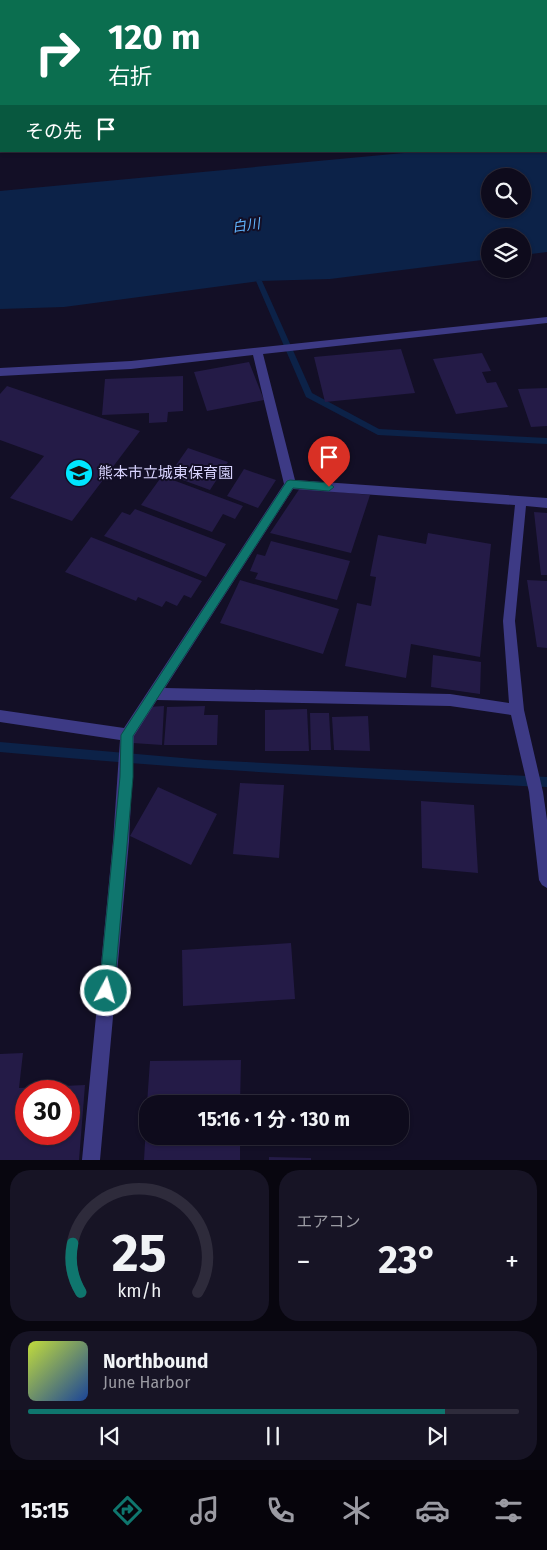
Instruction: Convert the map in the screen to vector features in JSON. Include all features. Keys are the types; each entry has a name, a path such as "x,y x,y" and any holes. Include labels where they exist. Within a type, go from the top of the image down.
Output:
{"street":[{"path":"0,372 131,365 258,353 547,320"},
{"path":"90,1160 122,823 127,735 290,484 258,353"},
{"path":"290,484 547,503"},
{"path":"521,502 509,621 517,710 536,792 547,880"},
{"path":"154,694 450,700 517,710"},
{"path":"0,716 127,735"}],"water":[{"name":"白川","path":"414,152 547,152 547,252 531,254 531,228 481,228 481,260 330,279 259,281 64,307 0,309 0,191"}],"building":[{"path":"401,349 415,393 325,402 314,357"},
{"path":"482,353 491,371 482,372 487,383 496,382 508,407 456,414 433,359"},
{"path":"249,362 264,400 207,411 194,372"},
{"path":"183,376 183,411 168,412 167,422 149,423 149,413 102,415 105,379"},
{"path":"7,386 140,431 72,521 10,498 44,456 0,440 0,394"},
{"path":"547,388 547,426 531,427 518,389"},
{"path":"188,448 228,462 210,490 169,475"},
{"path":"244,469 276,480 258,508 227,496"},
{"path":"162,476 243,506 235,519 223,514 212,532 141,505"},
{"path":"300,488 370,495 351,553 270,533"},
{"path":"135,509 226,544 206,577 104,536 122,512 130,515"},
{"path":"534,512 547,513 547,575 541,575"},
{"path":"428,533 491,544 480,657 411,644 406,678 345,666 357,603 371,606 376,577 370,576 378,535 426,544"},
{"path":"91,537 202,581 191,598 184,595 177,606 166,601 162,607 138,597 136,601 65,572"},
{"path":"271,541 350,561 337,600 255,579 258,573 250,571 257,554 265,556"},
{"path":"240,580 339,609 323,654 220,623"},
{"path":"527,580 547,581 547,648 537,647"},
{"path":"433,655 481,662 480,694 431,687"},
{"path":"164,706 162,745 133,743 135,726 148,707"},
{"path":"205,706 204,715 218,715 217,745 164,745 167,707"},
{"path":"307,709 309,751 265,751 265,710"},
{"path":"310,713 329,713 331,750 311,750"},
{"path":"368,716 370,751 334,750 332,717"},
{"path":"240,783 284,785 279,858 233,854"},
{"path":"158,787 217,814 191,865 130,836"},
{"path":"421,801 474,805 478,873 422,868"},
{"path":"291,943 295,999 183,1006 182,950"},
{"path":"23,1053 20,1080 15,1080 15,1145 80,1145 80,1085 85,1085 79,1160 0,1160 0,1054"},
{"path":"241,1060 240,1095 148,1095 150,1061"},
{"path":"145,1145 240,1145 240,1160 144,1160"},
{"path":"269,1157 311,1158 311,1160 269,1160"}],"waterway":[{"path":"259,281 309,395 378,432 547,441"},
{"path":"0,747 205,764 547,782"}],"place":[{"name":"熊本市立城東保育園","path":"79,473"}],"route":[{"path":"106,991 121,841 127,735 290,484 329,487"}]}
